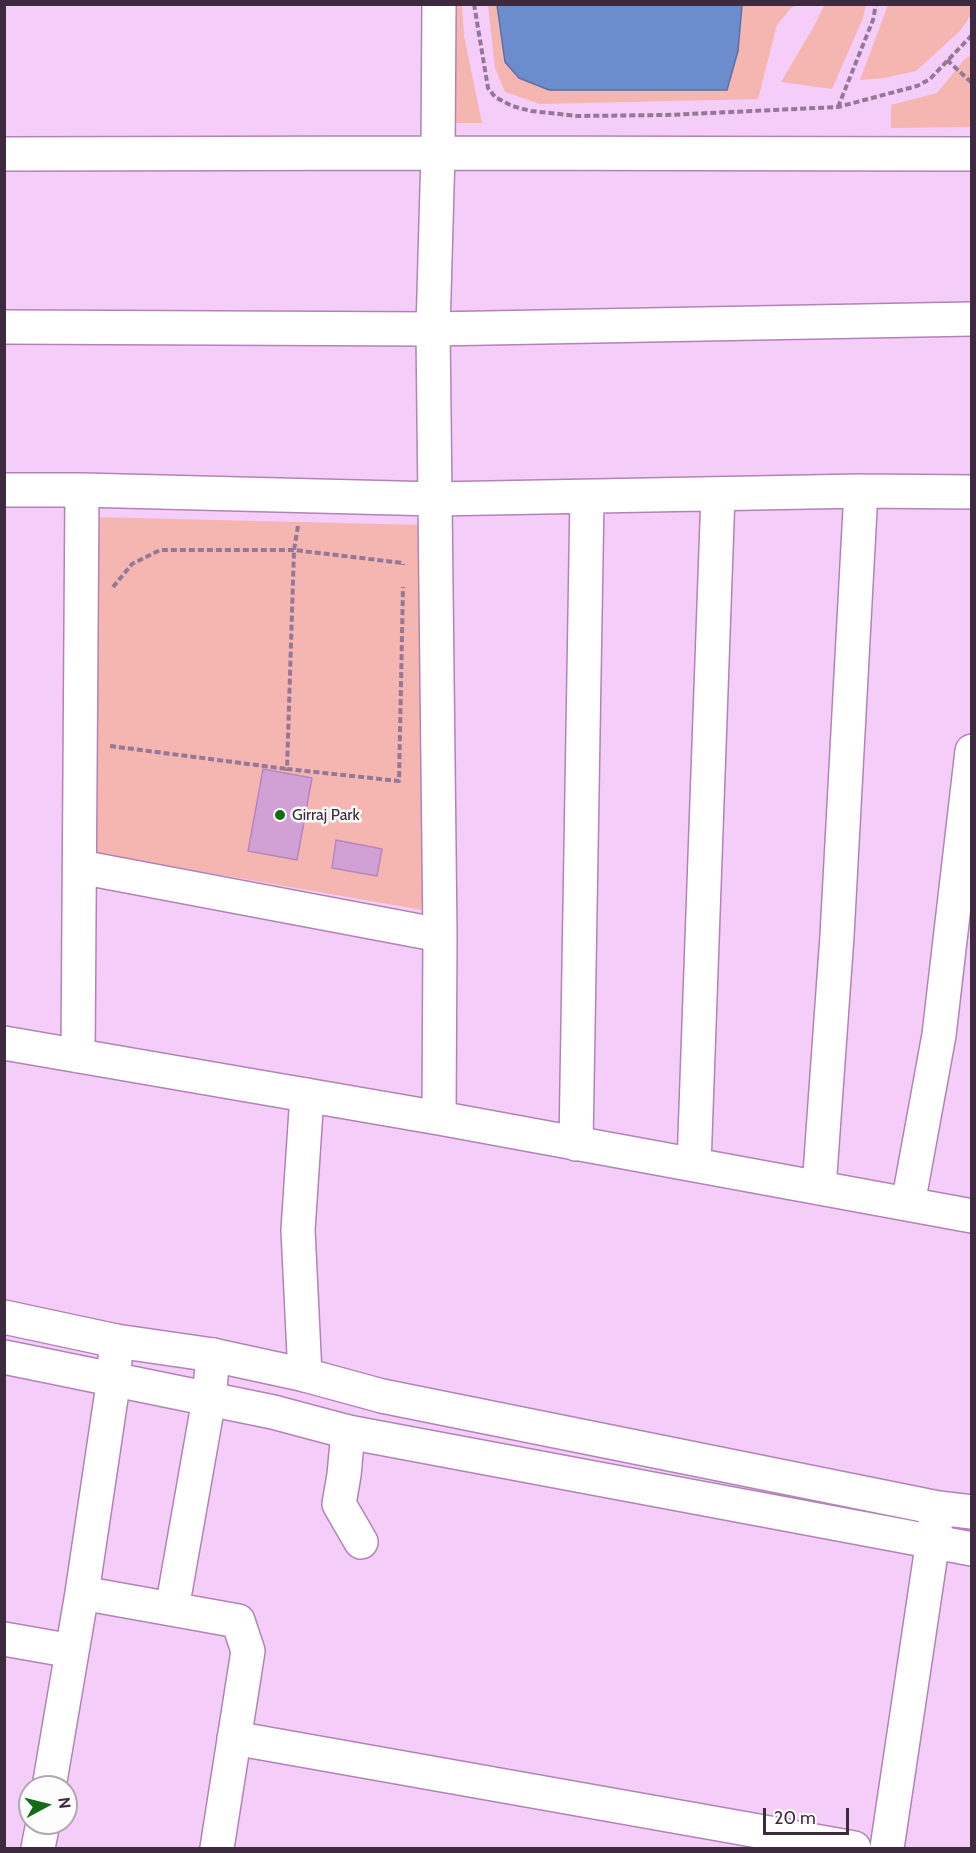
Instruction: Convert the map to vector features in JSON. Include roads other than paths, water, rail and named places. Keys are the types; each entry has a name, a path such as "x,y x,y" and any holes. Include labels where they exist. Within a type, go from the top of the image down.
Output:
{"street":[{"path":"439,4 433,329 440,935 439,1118"},
{"path":"4,154 972,154"},
{"path":"4,327 433,329 972,319"},
{"path":"4,490 436,499 861,491 972,492"},
{"path":"78,1056 82,490"},
{"path":"819,1188 837,924 861,491"},
{"path":"694,1165 718,494"},
{"path":"576,1144 587,496"},
{"path":"908,1204 939,1035 972,750"},
{"path":"80,867 440,935"},
{"path":"4,1043 439,1118 972,1216"},
{"path":"305,1375 298,1230 307,1095"},
{"path":"4,1317 116,1341 213,1355 305,1375 382,1396 938,1508 972,1512"},
{"path":"51,1775 82,1593 114,1378 116,1341"},
{"path":"172,1609 209,1399 213,1355"},
{"path":"4,1357 273,1412 348,1432 972,1549"},
{"path":"348,1432 339,1504 361,1542"},
{"path":"887,1848 938,1508"},
{"path":"82,1593 238,1621 248,1651 217,1848"},
{"path":"4,1639 72,1651"},
{"path":"234,1738 854,1848"}],"water":[{"path":"497,4 742,5 738,51 727,90 549,90 519,78 505,62"}],"place":[{"name":"Girraj Park","path":"280,815"}]}
